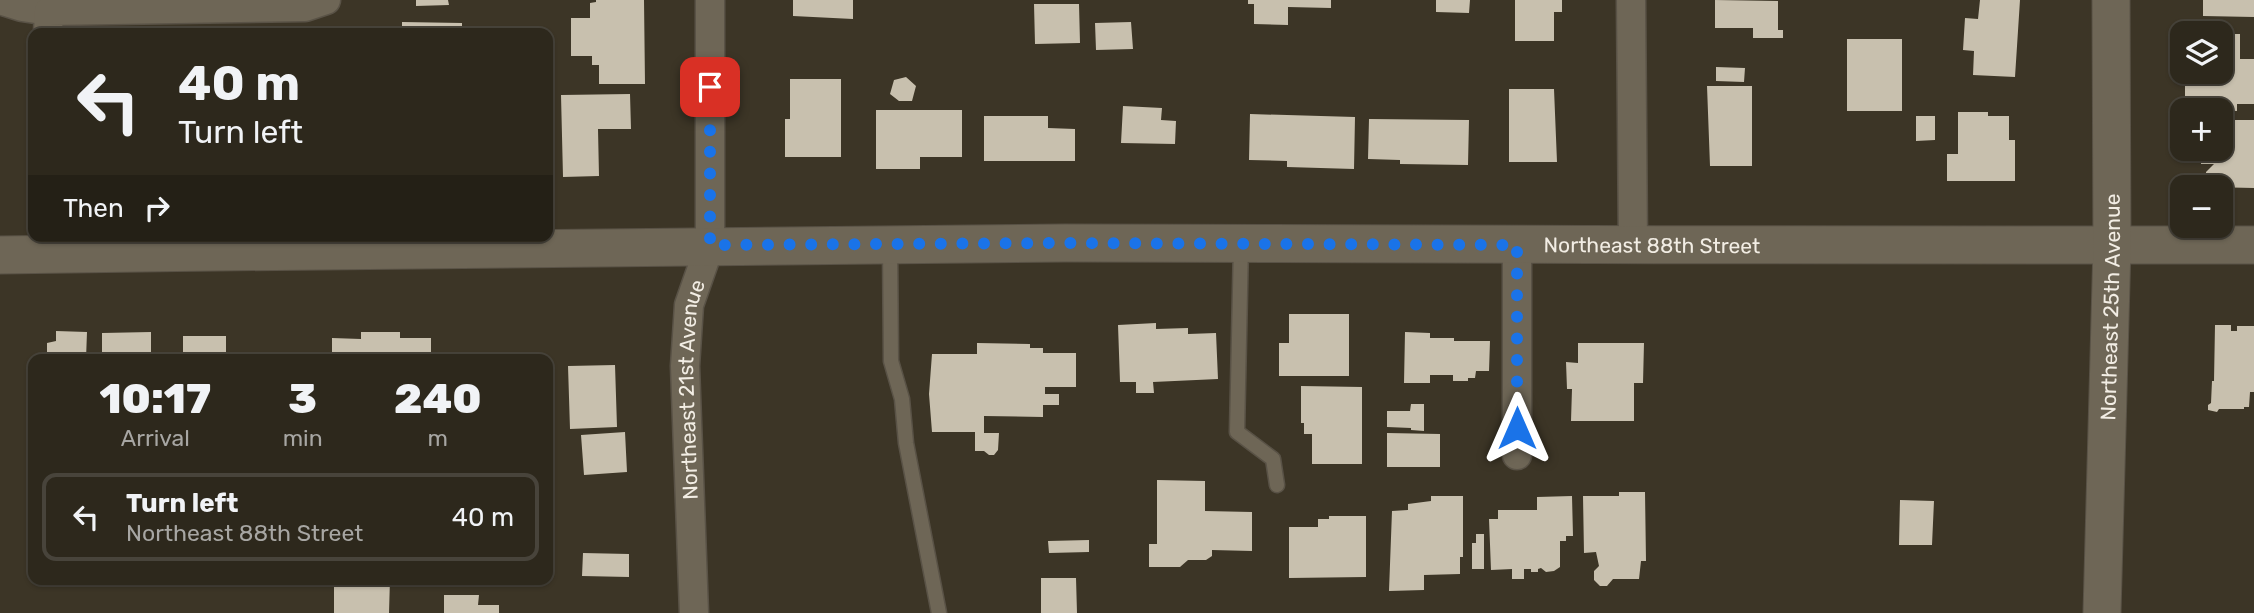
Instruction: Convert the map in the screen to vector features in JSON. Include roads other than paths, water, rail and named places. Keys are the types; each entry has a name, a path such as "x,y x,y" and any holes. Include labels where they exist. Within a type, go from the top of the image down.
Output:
{"street":[{"path":"0,0 48,22 305,8 326,0"},
{"name":"Northeast 21st Avenue","path":"694,613 685,366 689,305 710,245 710,0"},
{"path":"1631,0 1633,245"},
{"name":"Northeast 25th Avenue","path":"2102,613 2112,246 2111,0"},
{"name":"Northeast 88th Street","path":"0,255 48,245 2254,245"},
{"path":"1517,245 1517,455"}],"lane":[{"path":"1241,243 1237,432 1273,459 1277,485"},
{"path":"890,244 891,361 902,399 906,443 939,613"}]}
